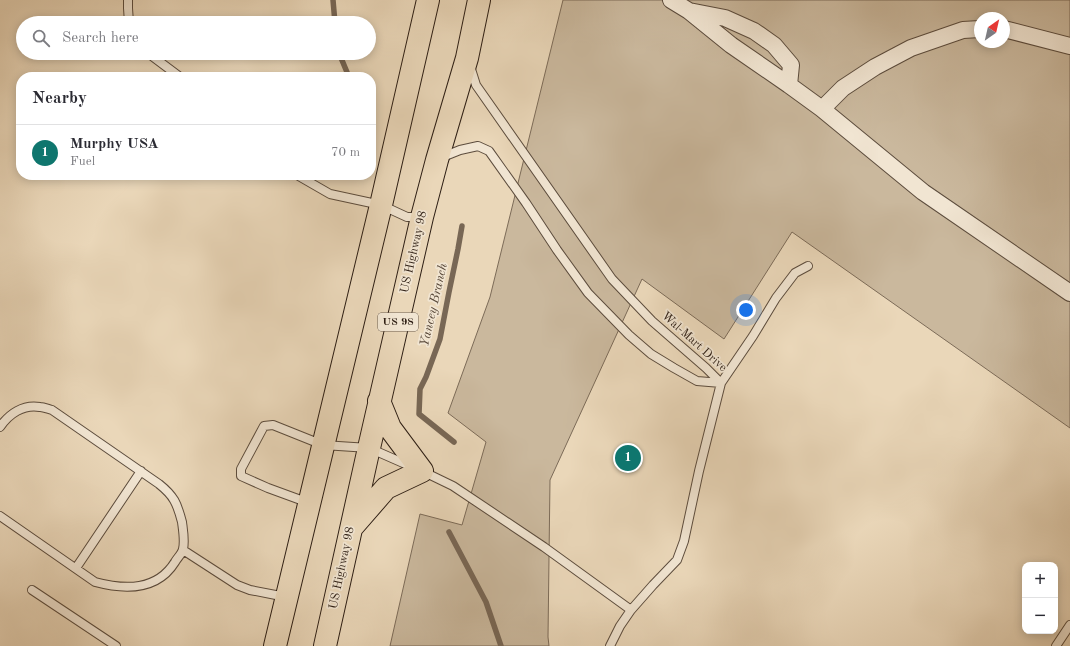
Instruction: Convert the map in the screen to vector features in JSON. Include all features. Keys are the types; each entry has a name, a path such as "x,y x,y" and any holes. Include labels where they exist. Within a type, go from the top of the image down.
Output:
{"main road":[{"path":"275,646 381,205 428,0"},
{"name":"US Highway 98","path":"325,646 422,217 436,160 467,58 480,0"},
{"path":"351,527 386,488 422,471 390,428 380,402"}],"street":[{"path":"671,0 689,11 731,45 822,108 923,192 1070,293"},
{"path":"689,11 725,18 754,31 774,45 791,65 789,85"},
{"path":"822,108 843,88 875,66 911,48 963,30 974,29"},
{"path":"1010,31 1070,46"}],"lane":[{"path":"128,0 129,16"},
{"name":"Wal-Mart Drive","path":"467,58 476,85 612,279 652,321 721,383"},
{"path":"157,60 173,72"},
{"name":"Wal-Mart Drive","path":"436,160 460,150 478,146 489,152 588,294 629,335 651,354 696,381 721,383"},
{"path":"306,180 330,194 381,205 407,217 422,217"},
{"path":"610,646 620,626 631,610 677,560 684,541 699,471 721,383 776,298 795,273 808,266"},
{"path":"0,427 5,420 20,409 40,407 52,410 170,493 178,508 184,531 183,550 169,571 155,581 141,586 109,586 95,582 0,516"},
{"path":"309,503 241,476 241,469 264,426 273,425 323,445 369,448 453,486 544,547 631,610"},
{"path":"76,568 141,472"},
{"path":"183,550 237,584 250,590 286,597"},
{"path":"32,590 116,646"},
{"path":"1056,646 1070,625"}],"shaded area":[{"path":"563,0 1070,0 1070,428 792,232 724,339 642,279 550,480 549,646 390,646 420,514 462,525 486,442 448,413 490,297"}],"waterway":[{"name":"Yancey Branch","path":"333,0 334,16"},
{"name":"Yancey Branch","path":"342,60 347,72"},
{"name":"Yancey Branch","path":"454,442 419,414 420,389 440,339 462,226"},
{"name":"Yancey Branch","path":"449,532 486,602 501,646"}],"place":[{"name":"Murphy USA","path":"628,458"}]}
